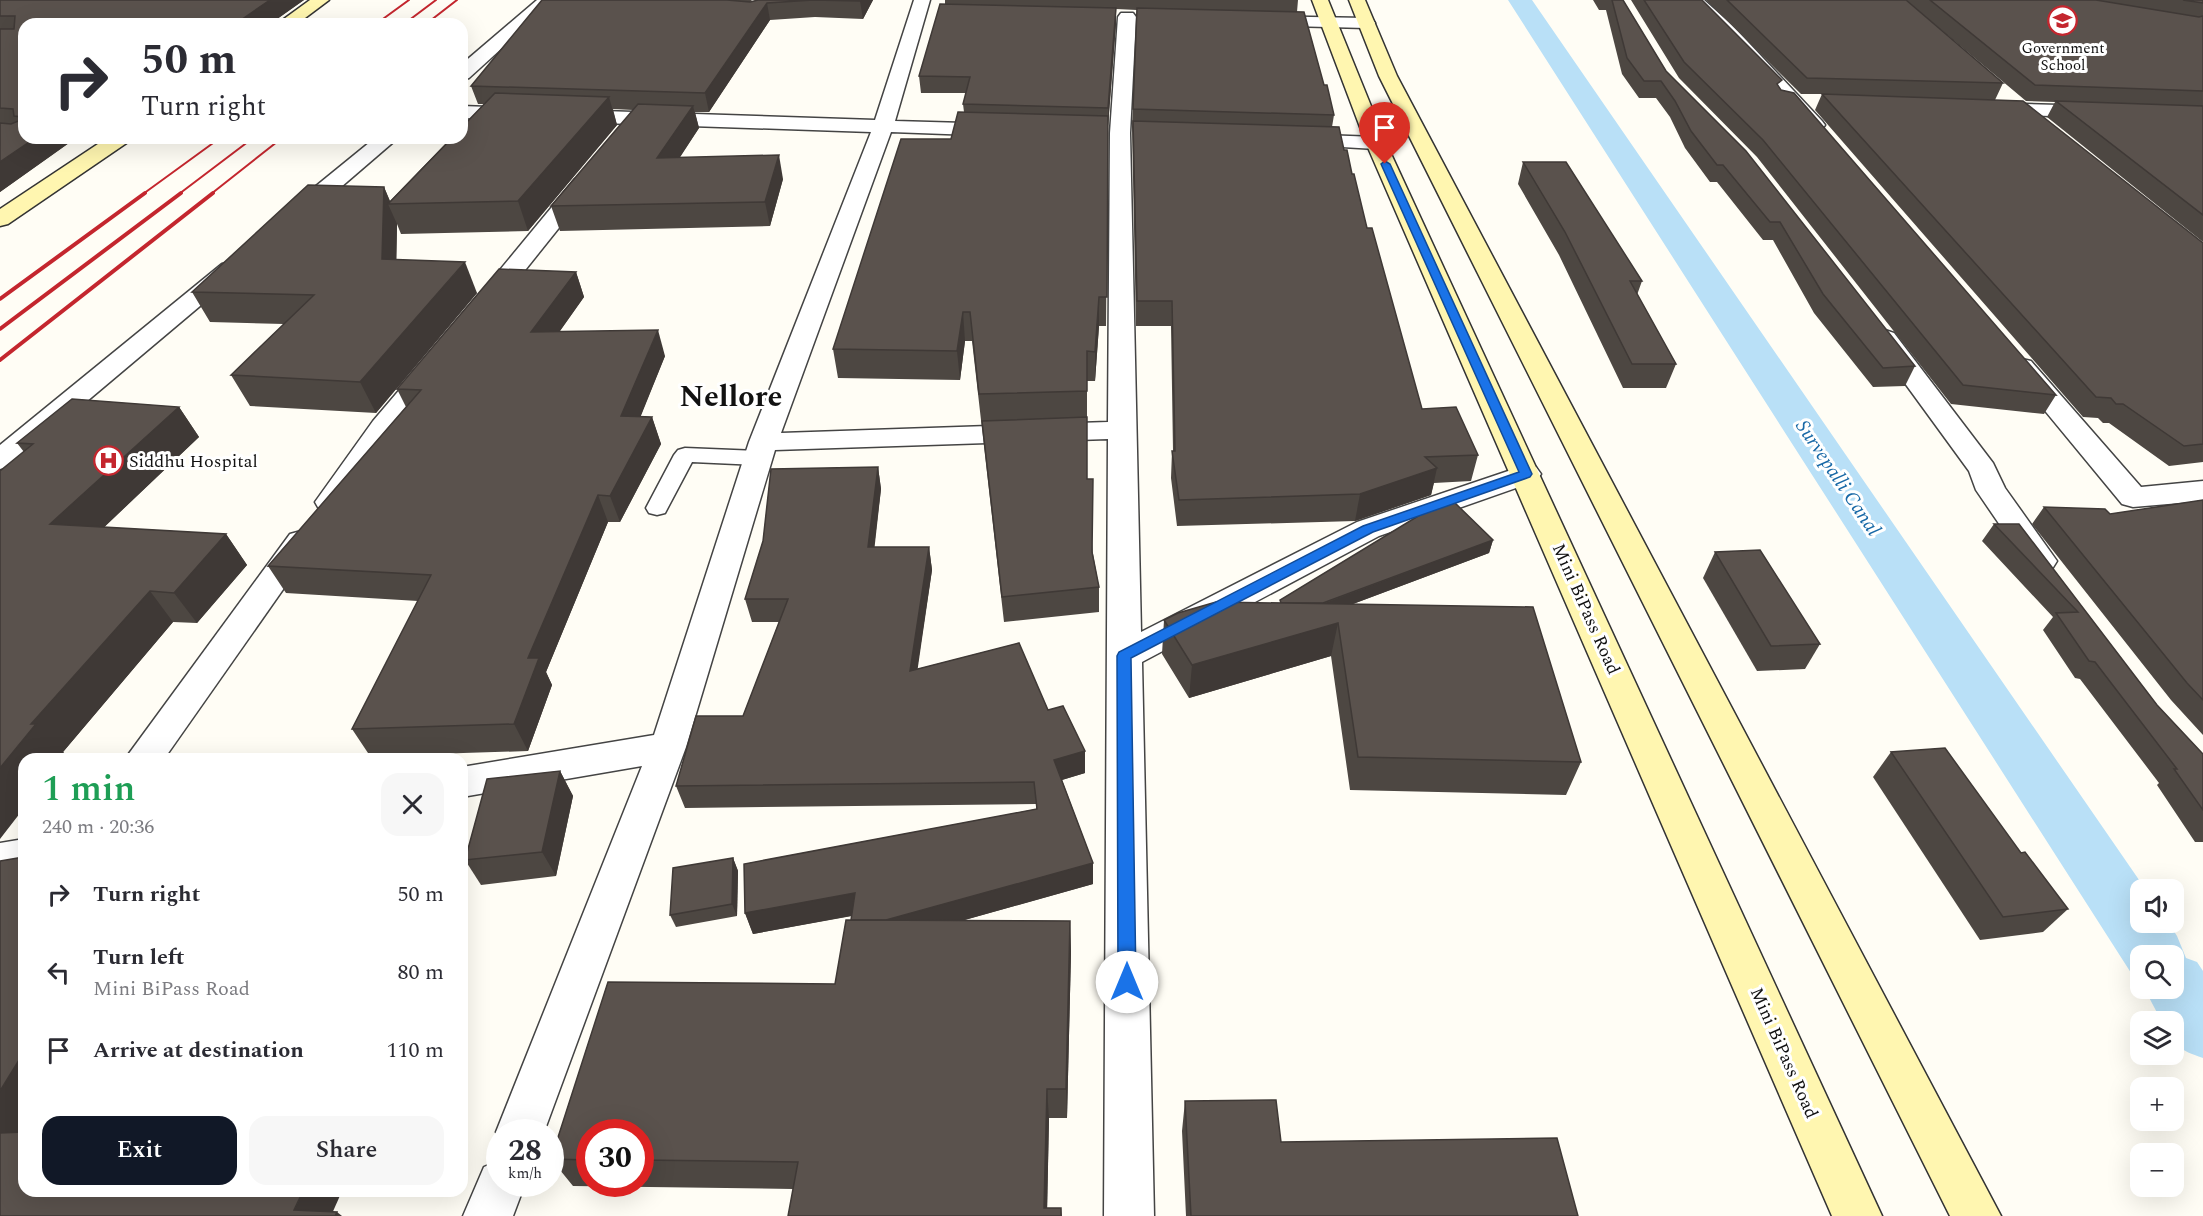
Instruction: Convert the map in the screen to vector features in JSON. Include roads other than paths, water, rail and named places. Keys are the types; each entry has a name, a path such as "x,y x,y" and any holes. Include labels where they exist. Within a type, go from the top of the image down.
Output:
{"main road":[{"path":"295,18 321,0"},
{"path":"1361,11 1388,76 1976,1216"},
{"name":"Mini BiPass Road","path":"1324,12 1376,143 1857,1216"},
{"path":"0,219 112,144"}],"street":[{"path":"468,70 547,0"},
{"path":"1694,0 1798,102 1833,146"},
{"path":"525,1119 668,747 760,450 928,8"},
{"path":"1245,21 1324,12 1361,11"},
{"path":"1127,17 1120,133 1129,1216"},
{"path":"1995,88 2048,132"},
{"path":"1973,108 2112,113"},
{"path":"468,112 1025,131"},
{"path":"148,753 383,427 637,118"},
{"path":"1283,140 1376,143"},
{"path":"280,228 381,144"},
{"path":"0,460 244,258"},
{"path":"1871,320 1983,470 1991,490 2056,582"},
{"path":"2010,353 2133,497 2203,491"},
{"path":"760,450 1123,430"},
{"path":"1124,656 1368,529 1526,474"},
{"path":"468,781 668,747"},
{"path":"0,860 18,857"},
{"path":"488,1216 496,1197"}],"lane":[{"path":"657,508 685,455 760,450"}],"waterway":[{"name":"Survepalli Canal","path":"1520,0 2148,945"},
{"name":"Survepalli Canal","path":"2184,998 2203,1027"}],"railway":[{"path":"384,18 409,0"},
{"path":"412,18 436,0"},
{"path":"434,18 457,0"},
{"path":"143,194 212,144"},
{"path":"179,194 245,144"},
{"path":"211,194 274,144"},
{"path":"0,299 145,193"},
{"path":"0,329 181,193"},
{"path":"0,360 213,193"}],"place":[{"name":"Government School","path":"2063,21"},
{"name":"Siddhu Hospital","path":"108,461"}],"district":[{"name":"Nellore","path":"731,397"}]}
